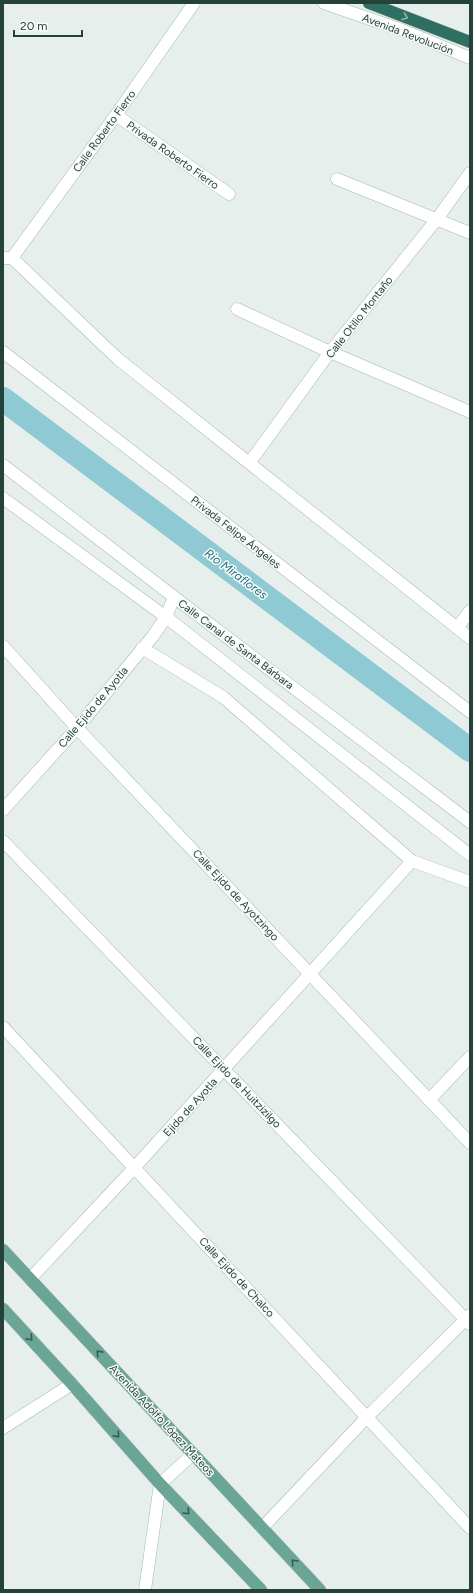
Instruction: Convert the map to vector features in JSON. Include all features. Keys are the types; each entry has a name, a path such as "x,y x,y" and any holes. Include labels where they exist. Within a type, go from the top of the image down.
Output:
{"highway":[{"path":"369,3 470,42"}],"main road":[{"name":"Avenida Adolfo López Mateos","path":"3,1250 320,1590"},
{"path":"3,1310 72,1384 160,1484 261,1590"}],"street":[{"name":"Calle Roberto Fierro","path":"8,258 116,115 194,3"},
{"name":"Avenida Revolución","path":"324,3 402,30 470,58"},
{"name":"Privada Roberto Fierro","path":"116,115 229,194"},
{"name":"Calle Otilio Montaño","path":"250,462 330,352 437,219 470,173"},
{"path":"337,179 470,233"},
{"path":"8,258 118,359 250,462 470,638"},
{"path":"237,309 330,352 470,412"},
{"name":"Privada Felipe Ángeles","path":"3,352 470,712"},
{"name":"Calle Canal de Santa Bárbara","path":"3,465 470,822"},
{"path":"3,498 166,617 470,854"},
{"name":"Calle Ejido de Ayotla","path":"3,810 78,728 142,648 154,636 166,617 174,597"},
{"path":"457,628 470,611"},
{"name":"Calle Ejido de Ayotzingo","path":"3,646 78,728 470,1143"},
{"path":"142,648 224,697 412,861 470,882"},
{"name":"Calle Ejido de Huitzizilgo","path":"3,841 469,1320"},
{"name":"Ejido de Ayotla","path":"30,1279 134,1168 412,861"},
{"name":"Calle Ejido de Chalco","path":"3,1027 470,1528"},
{"path":"429,1100 470,1057"},
{"path":"262,1528 367,1417 469,1320"},
{"path":"3,1428 72,1384"},
{"path":"145,1590 160,1484 192,1454"}],"waterway":[{"name":"Rio Miraflores","path":"3,399 470,750"}]}
